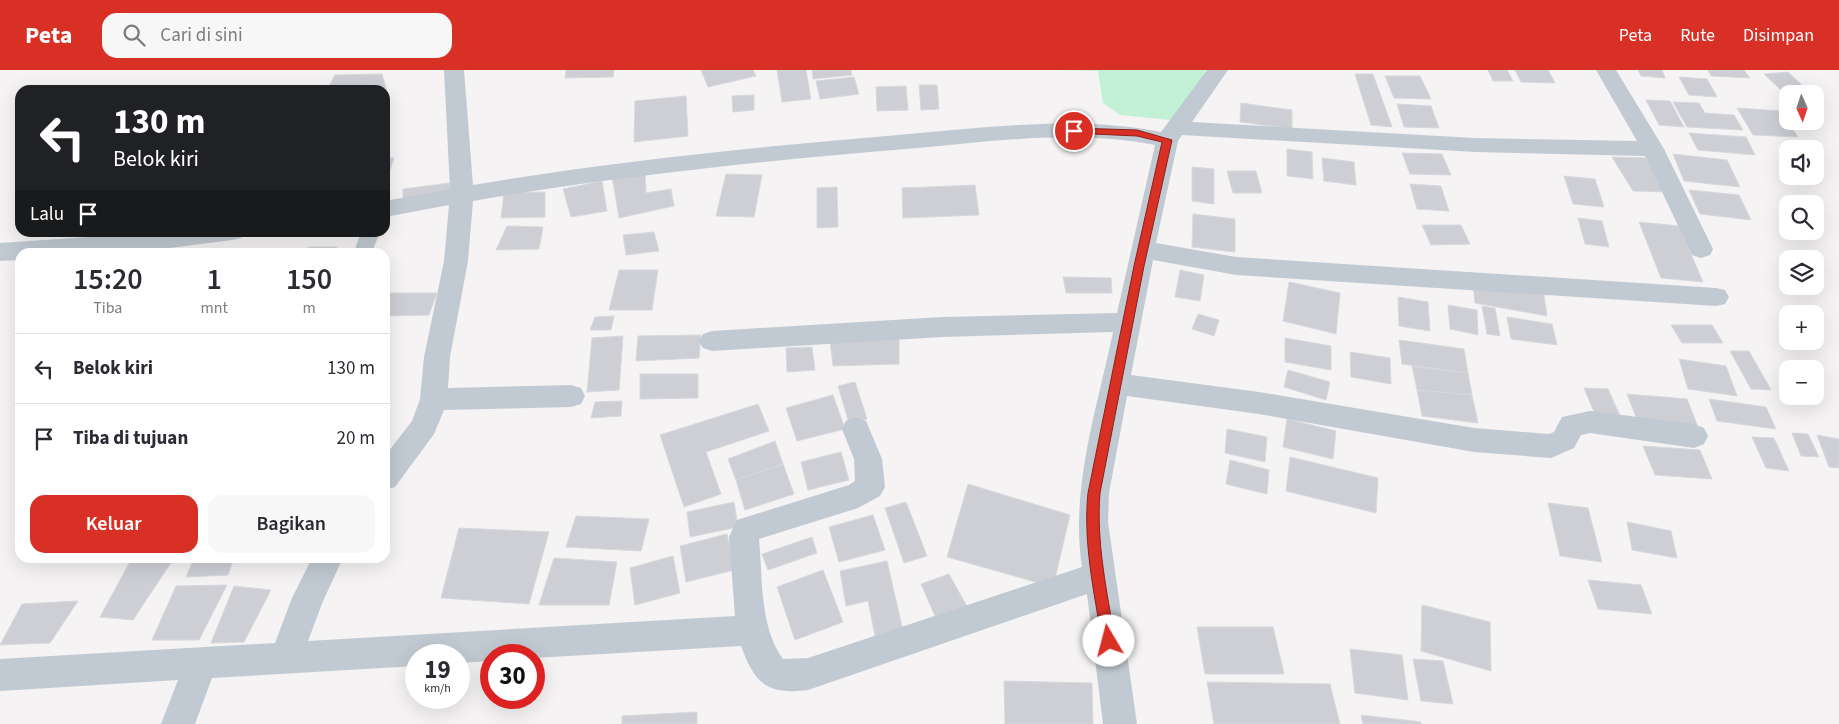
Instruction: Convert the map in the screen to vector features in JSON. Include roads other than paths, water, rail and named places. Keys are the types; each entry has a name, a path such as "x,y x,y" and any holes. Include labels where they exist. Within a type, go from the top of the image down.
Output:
{"street":[{"path":"390,471 424,426 434,399 437,357 456,261 462,194 454,70"},
{"path":"1120,724 1098,576 1092,520 1094,493 1142,249 1171,134 1218,70"},
{"path":"1606,70 1653,149 1701,249"},
{"path":"390,208 462,194 619,170 773,152 1026,132 1099,131 1475,145 1653,149"},
{"path":"69,248 138,244 193,237"},
{"path":"1142,249 1236,266 1716,297"},
{"path":"0,252 15,251"},
{"path":"712,341 942,327 1129,322"},
{"path":"1116,384 1259,403 1474,440 1551,446 1564,440 1572,426 1590,422 1694,436"},
{"path":"434,399 571,396"},
{"path":"856,429 868,459 870,487 858,495 748,529 744,537 752,630 761,655 774,673 792,676 808,674 1098,576"},
{"path":"286,656 308,598 326,563"},
{"path":"0,675 200,665 286,656 752,630"},
{"path":"178,724 200,665"}]}
